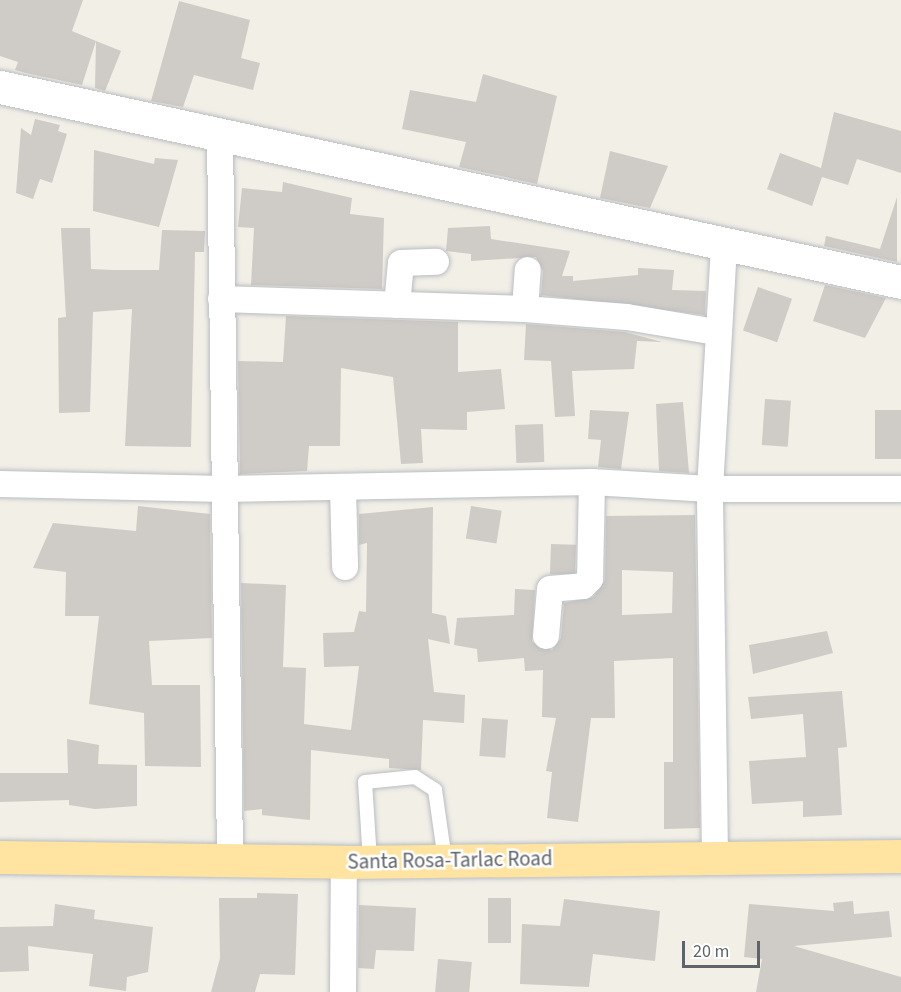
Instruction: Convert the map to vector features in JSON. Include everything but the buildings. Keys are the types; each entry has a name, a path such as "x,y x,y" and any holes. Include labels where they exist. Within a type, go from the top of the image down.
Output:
{"highway":[{"name":"Santa Rosa-Tarlac Road","path":"0,857 230,858 357,862 715,856 901,856"}],"street":[{"path":"0,87 220,138 901,282"},
{"path":"220,138 230,858"},
{"path":"715,856 710,489 716,332 724,243"},
{"path":"397,306 401,263 436,262"},
{"path":"525,309 528,270"},
{"path":"221,299 525,309 627,316 716,332"},
{"path":"0,484 224,489 592,482 710,489 901,489"},
{"path":"546,636 550,589 582,586 590,579 592,482"},
{"path":"343,488 345,567"},
{"path":"343,992 357,862"}],"lane":[{"path":"357,862 365,782 415,777 435,790 445,860"}]}
